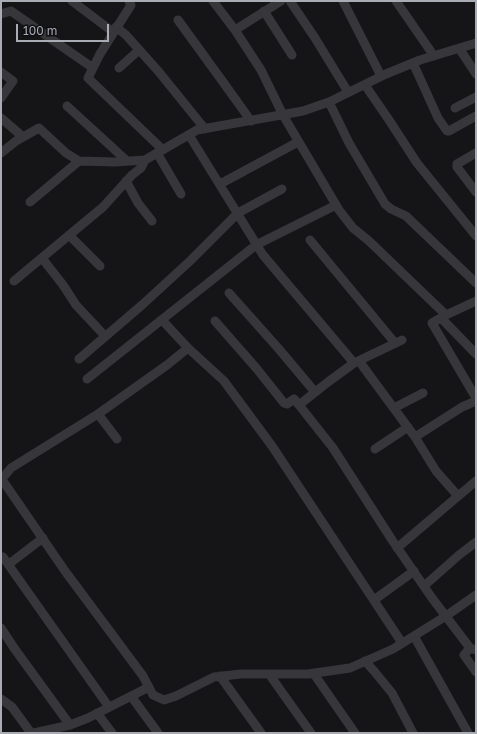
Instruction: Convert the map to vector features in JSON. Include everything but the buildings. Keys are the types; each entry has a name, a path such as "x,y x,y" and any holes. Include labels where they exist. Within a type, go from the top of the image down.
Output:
{"street":[{"path":"72,1 115,30 126,35 164,78 205,129"},
{"path":"129,1 131,5 88,78 160,152 181,194"},
{"path":"213,1 235,30 261,70 298,142 336,204 353,228 369,241 443,316 476,354"},
{"path":"235,30 280,1"},
{"path":"290,1 348,92"},
{"path":"344,1 381,76"},
{"path":"396,1 434,56"},
{"path":"1,14 11,11 93,68"},
{"path":"264,11 292,55"},
{"path":"178,20 250,121"},
{"path":"1,153 16,141 39,128 66,153 79,162 145,160 197,130 303,111 329,102 381,76 413,63 476,43"},
{"path":"459,48 476,74"},
{"path":"119,68 139,50"},
{"path":"413,63 438,118 447,131 476,116"},
{"path":"1,72 13,80 1,98"},
{"path":"365,85 390,120 417,163 476,236"},
{"path":"455,108 476,97"},
{"path":"329,102 349,143 385,204 406,216 476,283"},
{"path":"67,106 127,161"},
{"path":"1,118 23,137"},
{"path":"189,135 238,213 262,255 357,362 408,427 436,471 458,496"},
{"path":"220,184 298,142"},
{"path":"476,153 457,164 457,167 476,192"},
{"path":"14,281 103,207 126,181 141,168 145,160"},
{"path":"30,202 79,162"},
{"path":"126,181 138,203 152,221"},
{"path":"78,359 142,305 190,261 238,213 282,189"},
{"path":"87,379 256,244 336,204"},
{"path":"69,235 100,266"},
{"path":"299,405 357,362 398,342 310,240"},
{"path":"42,258 76,304 105,336"},
{"path":"229,293 315,392"},
{"path":"476,301 443,316 432,323 476,398"},
{"path":"162,320 188,348 224,381 272,446 402,644"},
{"path":"216,322 284,403 287,404 294,399 333,448 397,548 446,616 473,649 464,655 476,672"},
{"path":"188,348 167,365 98,414 11,468 1,478 65,571 143,676 153,695 164,700 176,696 214,677 220,676 240,674 314,674 350,668 402,644 476,595"},
{"path":"394,408 423,393"},
{"path":"415,437 462,407 476,401"},
{"path":"98,414 117,440"},
{"path":"375,449 408,427"},
{"path":"397,548 476,481"},
{"path":"43,538 6,560 109,707"},
{"path":"424,586 459,554 476,542"},
{"path":"374,600 414,571"},
{"path":"1,628 70,725"},
{"path":"414,636 468,733"},
{"path":"365,661 392,693 413,733"},
{"path":"269,674 311,733"},
{"path":"314,674 355,733"},
{"path":"220,676 261,733"},
{"path":"34,733 58,730 97,713 149,687"},
{"path":"131,696 158,733"},
{"path":"1,699 12,707 31,733"},
{"path":"97,713 112,733"}]}
